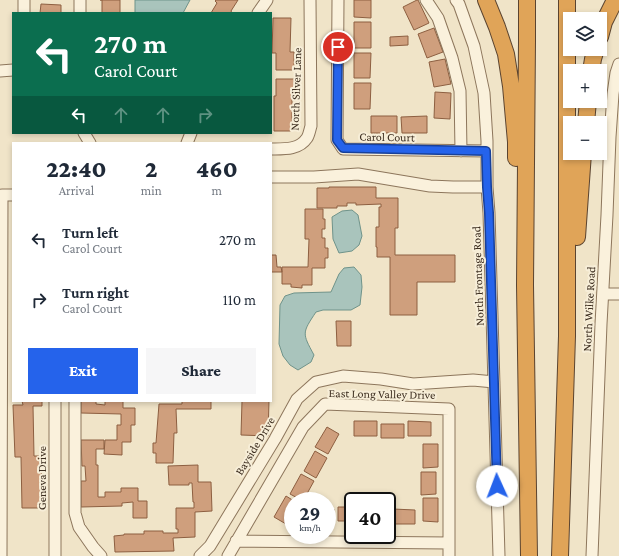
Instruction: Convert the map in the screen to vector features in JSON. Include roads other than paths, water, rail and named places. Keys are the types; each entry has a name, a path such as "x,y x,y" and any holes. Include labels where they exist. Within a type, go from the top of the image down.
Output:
{"highway":[{"path":"486,0 497,26 506,54 511,86 516,142 517,221 526,285"},
{"path":"527,0 526,285 529,556"},
{"path":"560,556 567,336 567,0"},
{"path":"607,16 615,0"},
{"path":"567,336 577,237 582,160"}],"street":[{"path":"24,0 24,12"},
{"path":"80,0 80,12"},
{"path":"259,12 267,0"},
{"name":"North Silver Lane","path":"272,149 297,147 307,138 311,126 310,0"},
{"name":"Carol Court","path":"338,0 337,140 343,148 486,151"},
{"path":"426,0 438,18 452,58 460,91 461,151"},
{"name":"North Frontage Road","path":"456,0 459,4 474,46 484,92 499,556"},
{"name":"North Wilke Road","path":"592,556 602,294 613,94 619,64"},
{"path":"0,70 12,70"},
{"path":"272,177 314,178 368,174 430,186 487,187"},
{"path":"2,556 2,195 12,195"},
{"path":"602,294 619,294"},
{"name":"Bayside Drive","path":"200,556 210,546 275,439 297,399 316,382 344,376 381,379 413,384 473,380 494,382"},
{"name":"Geneva Drive","path":"55,402 55,556"},
{"path":"75,402 75,513 79,527 101,556"},
{"name":"East Long Valley Drive","path":"228,556 303,427 325,404 449,409 449,556"},
{"path":"236,542 449,543"}],"water":[{"path":"135,0 190,0 184,12 135,12"},
{"path":"352,210 358,215 362,236 359,245 352,251 339,253 333,239 332,217 342,211"},
{"path":"354,267 361,275 362,287 360,305 351,310 323,310 316,312 308,324 305,333 307,342 314,355 311,362 298,370 290,365 283,356 279,344 280,305 285,296 294,293 331,292 339,274 344,268"}]}
